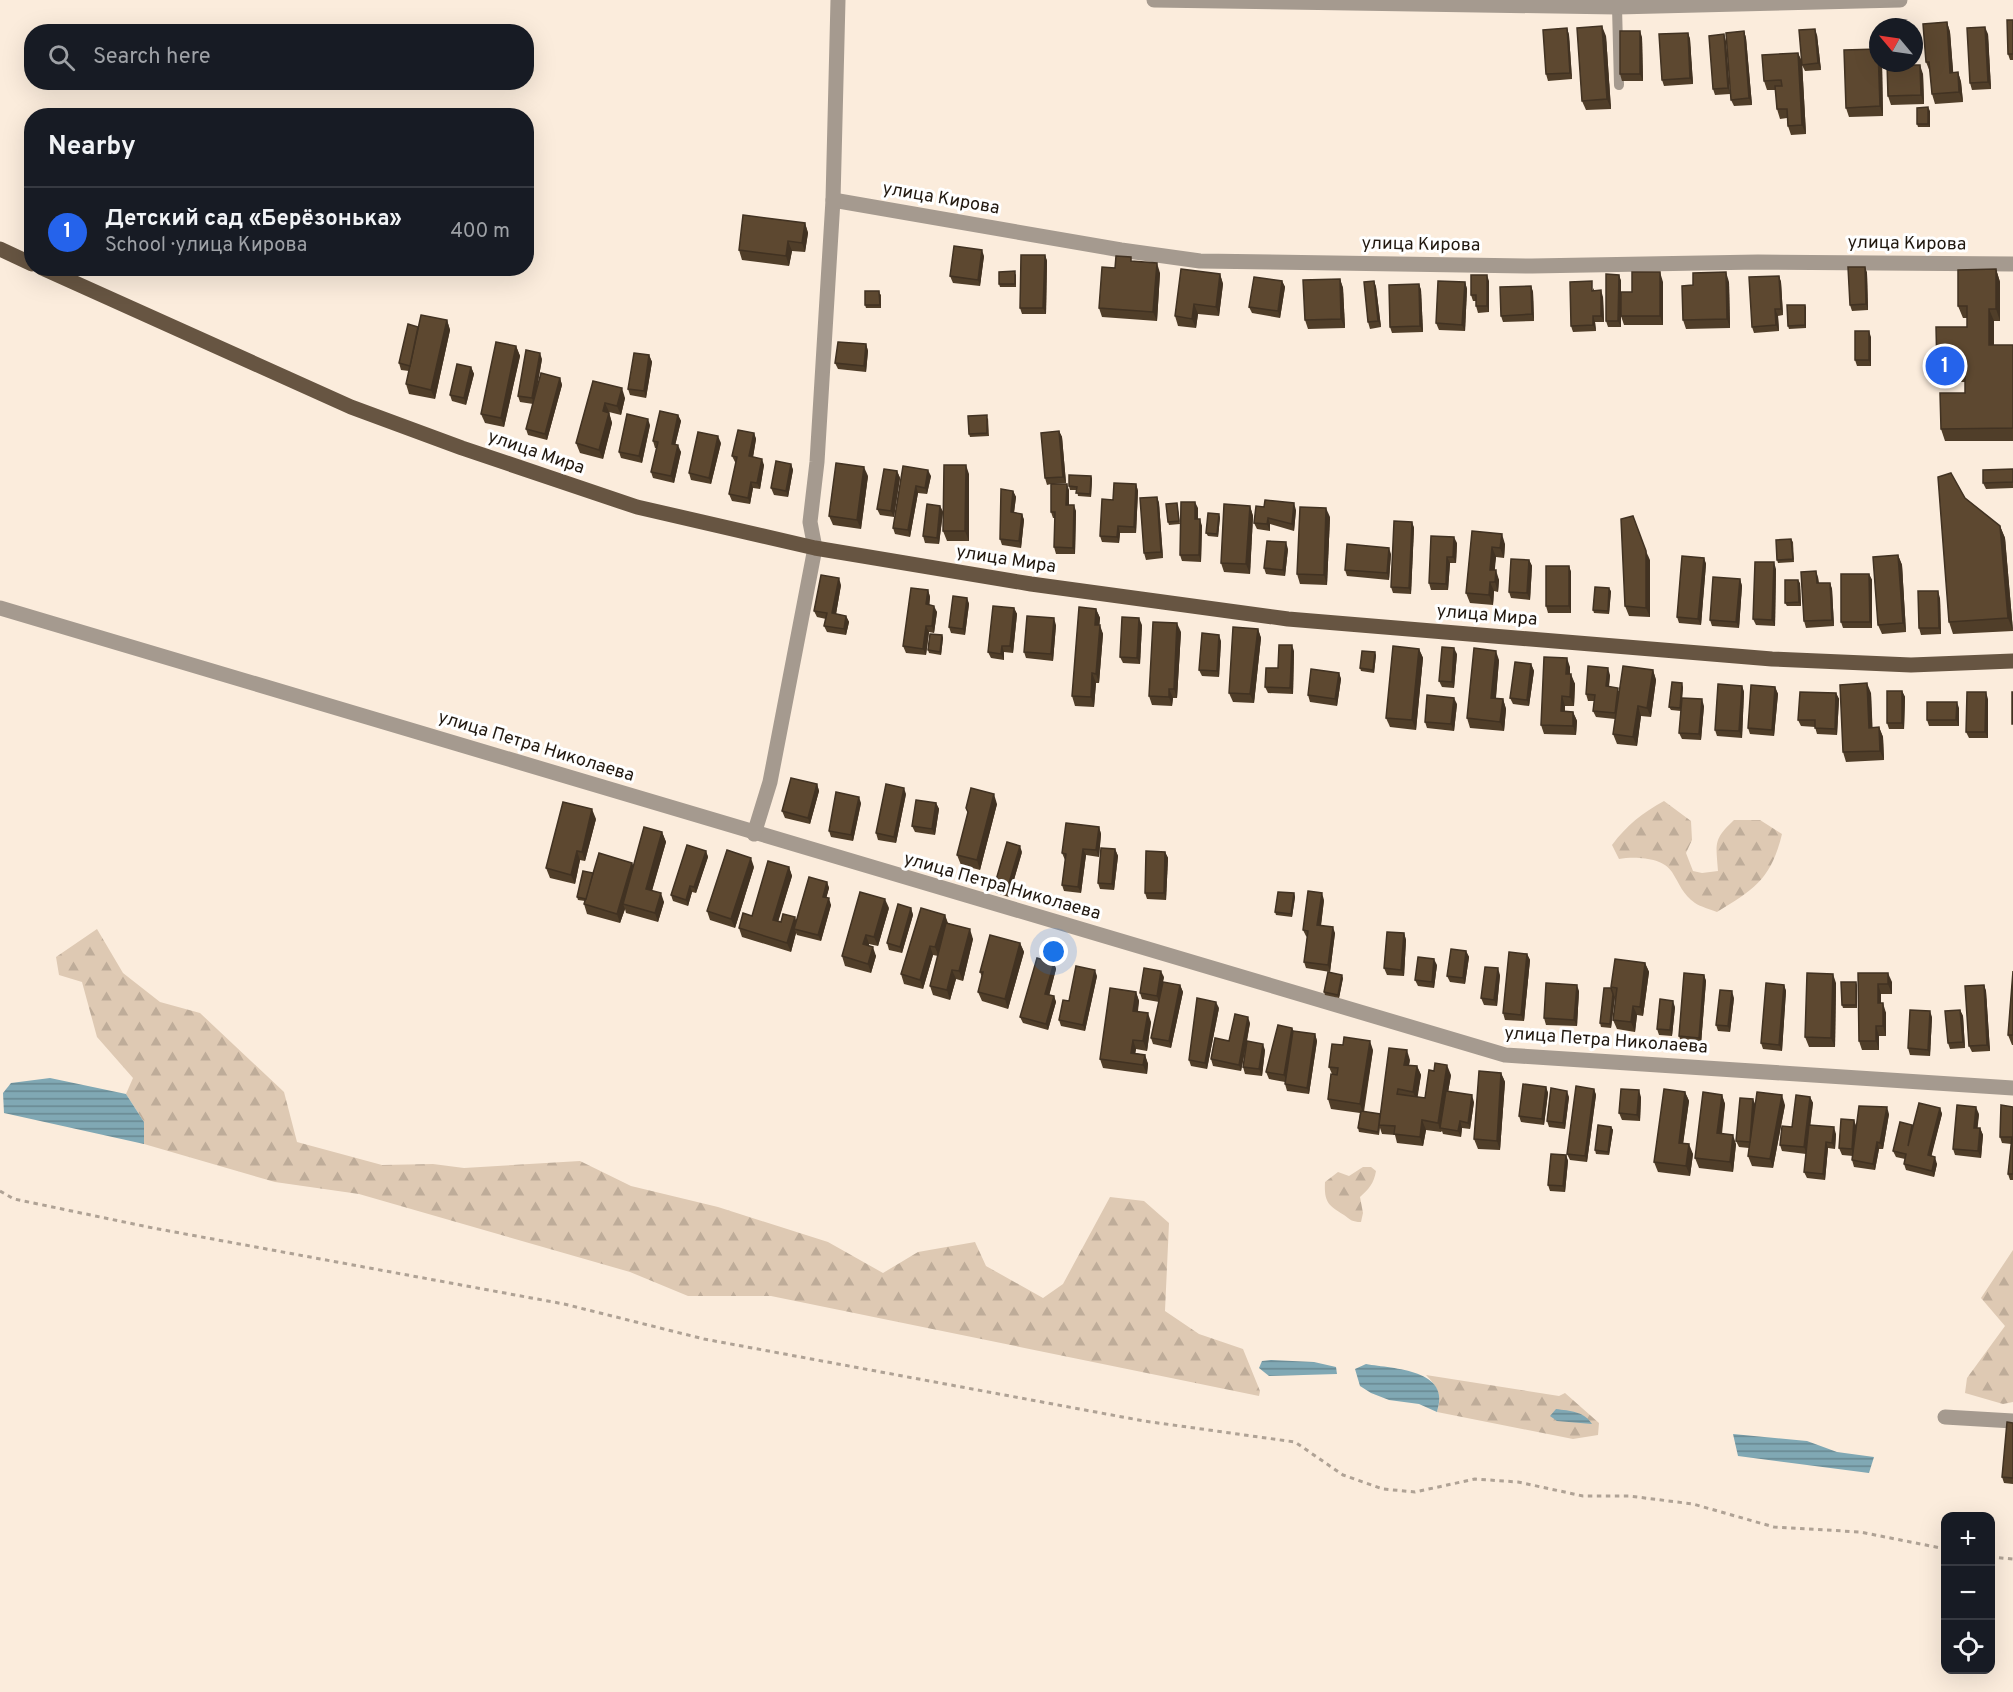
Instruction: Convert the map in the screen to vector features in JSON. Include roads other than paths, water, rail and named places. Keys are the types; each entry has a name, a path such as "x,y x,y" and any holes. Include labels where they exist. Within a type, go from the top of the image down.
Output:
{"main road":[{"path":"0,249 24,260"},
{"name":"улица Мира","path":"60,276 351,407 462,448 637,507 815,548 1031,584 1288,619 1772,658 1911,665 2013,661"}],"street":[{"path":"754,834 770,782 815,548 810,522 817,462 833,200 838,0"},
{"path":"1154,0 1617,7 1900,0"},
{"name":"улица Кирова","path":"833,200 1121,250 1200,261 1532,266 1758,262 2013,264"},
{"name":"улица Петра Николаева","path":"0,608 754,834 1505,1055 2013,1088"},
{"path":"1945,1417 2013,1421"}],"lane":[{"path":"1617,7 1619,85"}],"water":[{"path":"50,1078 126,1094 144,1122 144,1144 4,1113 3,1093 11,1083"},
{"path":"1262,1361 1314,1362 1336,1367 1337,1374 1269,1376 1259,1368"},
{"path":"1366,1364 1405,1370 1429,1379 1436,1387 1439,1398 1437,1412 1419,1404 1389,1400 1360,1386 1355,1369"},
{"path":"1556,1409 1581,1414 1592,1424 1557,1421 1550,1416"},
{"path":"1733,1434 1807,1441 1837,1452 1874,1457 1869,1473 1738,1456"}],"place":[{"name":"Детский сад «Берёзонька»","path":"1945,366"}]}
